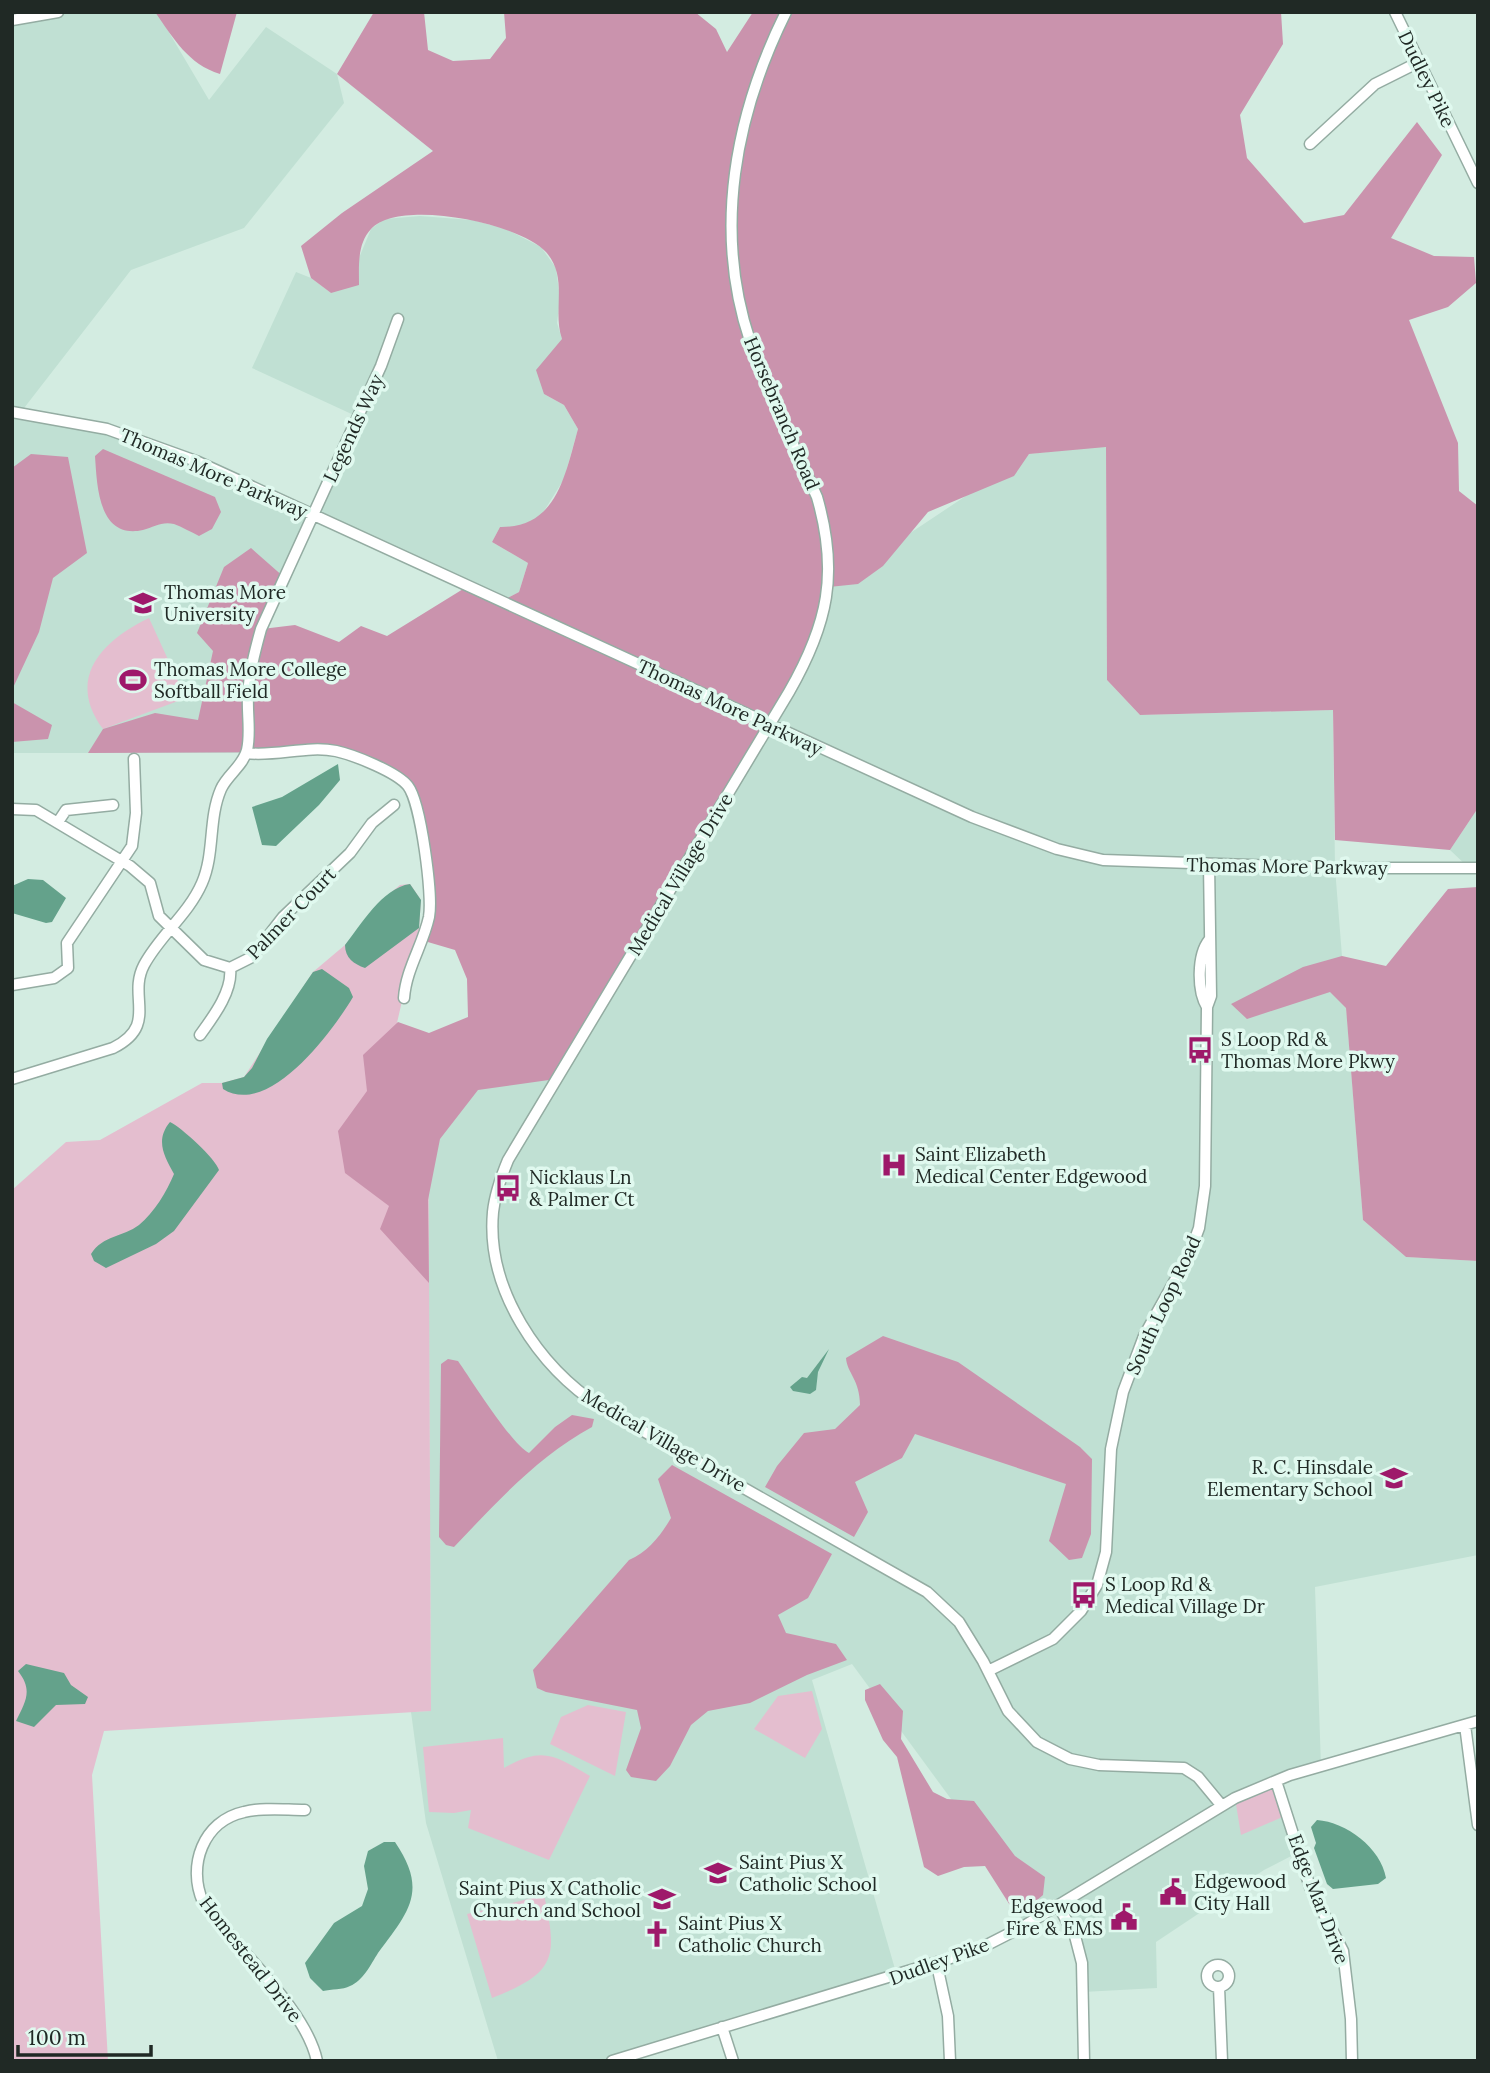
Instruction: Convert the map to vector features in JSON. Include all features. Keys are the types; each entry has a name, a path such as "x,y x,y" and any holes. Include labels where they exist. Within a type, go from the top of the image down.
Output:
{"street":[{"path":"12,20 58,12"},
{"name":"Horsebranch Road","path":"769,724 807,661 818,634 829,587 830,564 828,540 817,497 760,368 739,299 734,267 732,211 737,153 761,65 786,12"},
{"name":"Dudley Pike","path":"1395,12 1478,183"},
{"path":"1310,144 1375,84 1419,62"},
{"name":"Legends Way","path":"246,753 252,661 261,629 381,366 398,319"},
{"name":"Thomas More Parkway","path":"12,412 93,425 141,439 972,817 1056,849 1103,860 1478,868"},
{"name":"Medical Village Drive","path":"769,724 508,1160 496,1192 493,1214 498,1262 519,1320 539,1354 565,1381 621,1419 905,1577 940,1603 959,1622 1016,1721 1052,1752 1099,1765 1184,1768 1198,1777 1222,1806"},
{"path":"12,1079 124,1042 139,1021 143,967 196,895 208,866 220,790 246,753 268,756 317,750 340,752 385,771 409,788 419,825 431,902 429,920 410,967 404,998"},
{"path":"12,985 54,978 64,974 68,968 67,943 121,860 128,854 134,835 134,759"},
{"path":"58,822 66,810 113,804"},
{"name":"Palmer Court","path":"12,809 36,810 121,860 150,883 159,916 204,960 230,968 251,957 283,917 350,853 372,823 394,805"},
{"name":"South Loop Road","path":"988,1671 1053,1639 1082,1611 1097,1585 1106,1552 1111,1449 1123,1392 1144,1336 1189,1255 1199,1228 1205,1186 1207,1007 1211,996 1209,864"},
{"path":"200,1035 230,982 230,968"},
{"name":"Dudley Pike","path":"612,2061 937,1965 977,1950 1058,1905 1222,1806 1276,1780 1478,1721"},
{"path":"1465,1725 1478,1825"},
{"name":"Edge Mar Drive","path":"1276,1780 1310,1887 1343,1951 1351,2019 1352,2061"},
{"name":"Homestead Drive","path":"304,1810 251,1811 230,1817 207,1838 196,1869 197,1888 203,1902 297,2017 311,2040 317,2061"},
{"path":"1058,1905 1075,1936 1082,1963 1083,2061"},
{"path":"937,1965 948,2016 950,2061"},
{"path":"1219,1987 1222,2061"},
{"path":"722,2027 733,2061"}],"shaded area":[{"path":"12,12 157,12 209,100 266,27 337,74 344,103 244,228 131,270 21,412 107,429 313,515 358,417 252,368 296,272 311,278 331,293 359,258 371,229 384,219 420,216 472,220 506,229 541,247 556,268 560,300 557,323 562,339 544,394 564,405 578,429 564,479 539,519 515,527 500,527 492,542 528,563 519,592 502,601 313,516 261,629 246,753 12,753"},
{"path":"155,12 237,12 220,74 190,57"},
{"path":"374,12 424,12 428,50 453,61 490,59 506,38 504,12 695,12 716,29 727,52 753,12 1281,12 1283,44 1240,115 1247,158 1304,223 1344,215 1417,122 1442,155 1391,238 1434,256 1474,257 1476,283 1448,307 1409,320 1458,443 1459,491 1478,506 1478,808 1450,850 1335,840 1333,710 1140,715 1107,680 1106,447 1029,454 1014,476 928,512 883,566 858,584 829,587 818,634 556,1079 478,1090 440,1139 428,1200 429,1283 380,1229 389,1206 345,1173 338,1131 367,1091 363,1055 398,1022 429,1033 468,1017 467,979 455,950 421,940 431,903 409,788 340,752 88,753 103,729 155,713 198,720 213,651 197,633 224,567 251,548 285,578 262,629 295,625 339,642 361,626 387,636 468,586 502,601 519,592 528,563 492,542 500,527 519,525 534,519 546,509 563,480 578,429 564,405 544,394 536,370 562,339 559,328 557,272 546,252 532,241 487,224 432,215 406,215 385,220 366,235 360,256 359,285 331,293 311,278 301,246 342,213 433,151 337,74"},
{"name":"Saint Elizabeth Medical Center Edgewood","path":"1106,446 1107,680 1140,715 1333,710 1335,868 1363,1220 1406,1257 1478,1261 1478,1555 1315,1587 1321,1767 1265,1784 1287,1815 1299,1852 1264,1870 1156,1942 1157,1988 1083,1992 1082,1963 1059,1905 1024,1926 1006,1874 852,1664 812,1680 897,1976 612,2061 498,2061 426,1823 411,1712 431,1711 428,1131 829,587 1029,454"},
{"path":"103,449 215,497 221,512 212,529 199,536 170,523 143,530 128,531 117,527 109,519 99,495 95,456"},
{"path":"31,454 68,457 87,553 53,578 39,632 12,690 12,468"},
{"name":"Thomas More College Softball Field","path":"149,618 182,690 178,701 103,729 92,710 88,693 89,677 94,663 117,637"},
{"path":"12,702 52,725 48,739 12,742"},
{"path":"338,764 340,780 319,805 276,846 262,845 252,807 282,797"},
{"path":"1478,808 1478,868 1469,868 1450,850"},
{"path":"28,879 43,880 66,898 52,922 46,923 12,913 12,886"},
{"path":"410,884 421,900 419,928 393,1040 428,1044 431,1711 104,1731 92,1775 108,2061 12,2061 12,1190 66,1142 100,1140 202,1083 222,1083 244,1077 313,972 345,945 387,896 400,885"},
{"path":"410,884 421,900 419,928 365,968 354,962 348,957 345,945 381,900 390,892"},
{"path":"1478,887 1478,1261 1406,1257 1363,1220 1346,1008 1330,992 1247,1019 1231,1004 1303,967 1342,956 1386,966 1448,889"},
{"path":"322,969 349,988 353,997 315,1049 279,1082 260,1092 241,1095 223,1089 222,1083 244,1077 252,1068 267,1039 313,972"},
{"path":"170,1122 198,1144 219,1170 174,1231 156,1244 106,1268 94,1261 91,1254 101,1243 133,1229 145,1220 160,1201 174,1174 164,1154 162,1142"},
{"path":"883,1336 958,1362 1080,1447 1092,1459 1091,1534 1082,1558 1069,1560 1049,1541 1066,1484 915,1434 902,1458 855,1482 868,1512 854,1537 765,1487 777,1466 804,1433 835,1429 860,1405 858,1389 846,1358"},
{"path":"829,1349 818,1372 816,1390 810,1394 793,1391 790,1387 802,1377 807,1378"},
{"path":"448,1359 458,1361 503,1426 529,1453 555,1427 572,1415 594,1419 592,1427 553,1452 518,1481 454,1547 446,1545 439,1537 441,1364"},
{"path":"672,1465 832,1554 808,1598 778,1615 786,1633 836,1644 847,1660 807,1675 750,1703 708,1711 691,1725 670,1766 656,1781 631,1777 626,1770 641,1728 637,1710 546,1692 537,1688 533,1670 629,1560 648,1548 663,1531 671,1518 658,1479"},
{"path":"26,1664 64,1673 71,1685 88,1697 85,1704 56,1705 34,1727 16,1721 27,1690 18,1671"},
{"path":"880,1684 903,1711 901,1739 933,1792 947,1799 974,1801 1015,1856 1045,1877 1043,1895 1029,1907 1013,1910 985,1866 964,1867 938,1876 924,1867 897,1757 883,1740 865,1700 865,1690"},
{"path":"812,1691 822,1729 805,1758 754,1729 778,1696"},
{"path":"588,1705 626,1712 615,1776 550,1744 561,1717"},
{"path":"503,1738 504,1768 539,1755 557,1758 590,1776 549,1860 468,1828 471,1810 454,1813 429,1812 423,1747"},
{"path":"1276,1781 1287,1815 1241,1835 1235,1798"},
{"path":"1317,1820 1350,1831 1370,1847 1383,1867 1386,1878 1378,1884 1333,1889 1327,1884 1314,1848 1316,1843 1311,1827"},
{"path":"384,1842 395,1842 411,1875 412,1888 406,1913 355,1984 323,1991 310,1978 305,1963 334,1923 362,1906 368,1889 364,1866 368,1851"},
{"path":"544,1895 551,1934 551,1949 547,1961 529,1980 492,1998 467,1914"}],"place":[{"name":"Thomas More University","path":"143,603"},
{"name":"Thomas More College Softball Field","path":"133,680"},
{"name":"S Loop Rd & Thomas More Pkwy","path":"1200,1050"},
{"name":"Saint Elizabeth Medical Center Edgewood","path":"894,1165"},
{"name":"Nicklaus Ln & Palmer Ct","path":"508,1188"},
{"name":"R. C. Hinsdale Elementary School","path":"1394,1478"},
{"name":"S Loop Rd & Medical Village Dr","path":"1084,1595"},
{"name":"Saint Pius X Catholic School","path":"718,1873"},
{"name":"Edgewood City Hall","path":"1173,1892"},
{"name":"Saint Pius X Catholic Church and School","path":"662,1899"},
{"name":"Edgewood Fire & EMS","path":"1124,1917"},
{"name":"Saint Pius X Catholic Church","path":"657,1934"}]}
